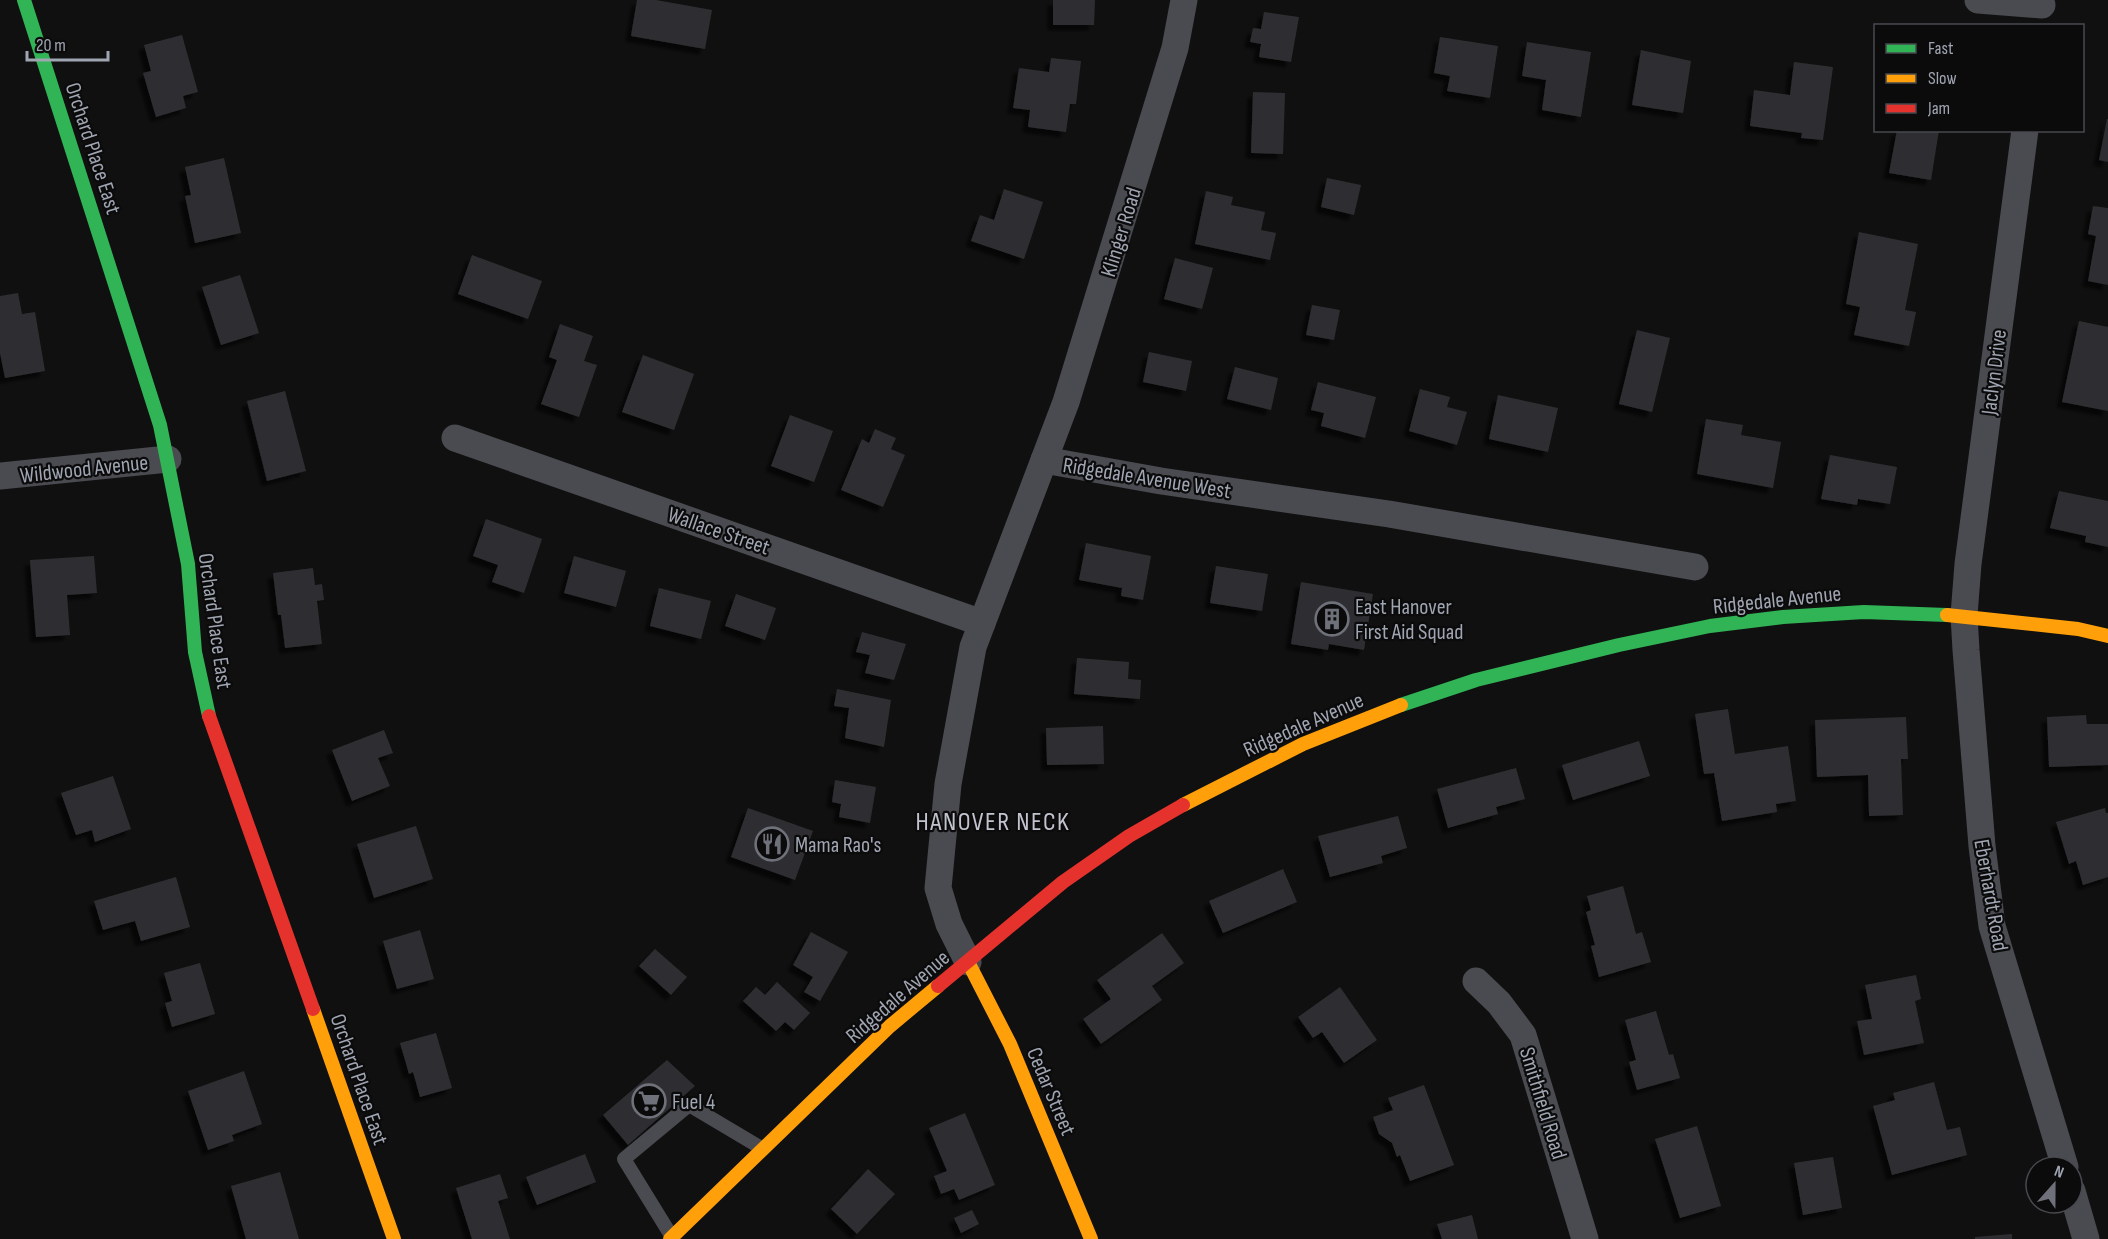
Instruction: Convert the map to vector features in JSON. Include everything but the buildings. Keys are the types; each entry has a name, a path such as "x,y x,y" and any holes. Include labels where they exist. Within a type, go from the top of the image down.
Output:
{"main road":[{"name":"Orchard Place East","path":"24,0 157,414 188,564 195,651 208,712 394,1239"},
{"name":"Ridgedale Avenue","path":"671,1238 890,1026 1063,882 1129,836 1203,793 1303,744 1388,710 1476,680 1619,645 1710,626 1783,617 1864,612 1964,615 2078,629 2108,636"},
{"name":"Cedar Street","path":"969,962 1010,1044 1091,1239"}],"street":[{"name":"Klinger Road","path":"1044,460 1066,402 1126,213 1175,48 1184,0"},
{"path":"1978,0 2041,10"},
{"name":"Jaclyn Drive","path":"1964,615 1968,564 2025,132"},
{"name":"Wallace Street","path":"455,438 982,623"},
{"name":"Wildwood Avenue","path":"0,476 168,459"},
{"name":"Ridgedale Avenue West","path":"969,962 949,924 938,888 948,784 974,647 1044,460 1161,481 1389,514 1695,567"},
{"name":"Eberhardt Road","path":"1964,615 1982,846 1992,926 2061,1155"},
{"name":"Smithfield Road","path":"1476,981 1498,1003 1523,1035 1585,1239"},
{"path":"2079,1215 2086,1239"}],"lane":[{"path":"671,1238 624,1159 689,1105 763,1149"}],"traffic: fast":[{"path":"24,0 160,425 188,564 195,652 209,716"},
{"path":"1401,705 1476,680 1619,645 1710,626 1783,617 1864,612 1947,615"}],"traffic: slow":[{"path":"1947,615 2078,629 2108,636"},
{"path":"1183,805 1303,744 1401,705"},
{"path":"968,962 1010,1044 1091,1239"},
{"path":"670,1239 890,1026 938,986"},
{"path":"313,1009 394,1239"}],"traffic: jam":[{"path":"209,716 313,1009"},
{"path":"938,986 1063,882 1129,836 1183,805"}],"place":[{"name":"East Hanover First Aid Squad","path":"1332,619"},
{"name":"Mama Rao's","path":"772,844"},
{"name":"Fuel 4","path":"649,1101"}],"district":[{"name":"HANOVER NECK","path":"993,821"}]}
